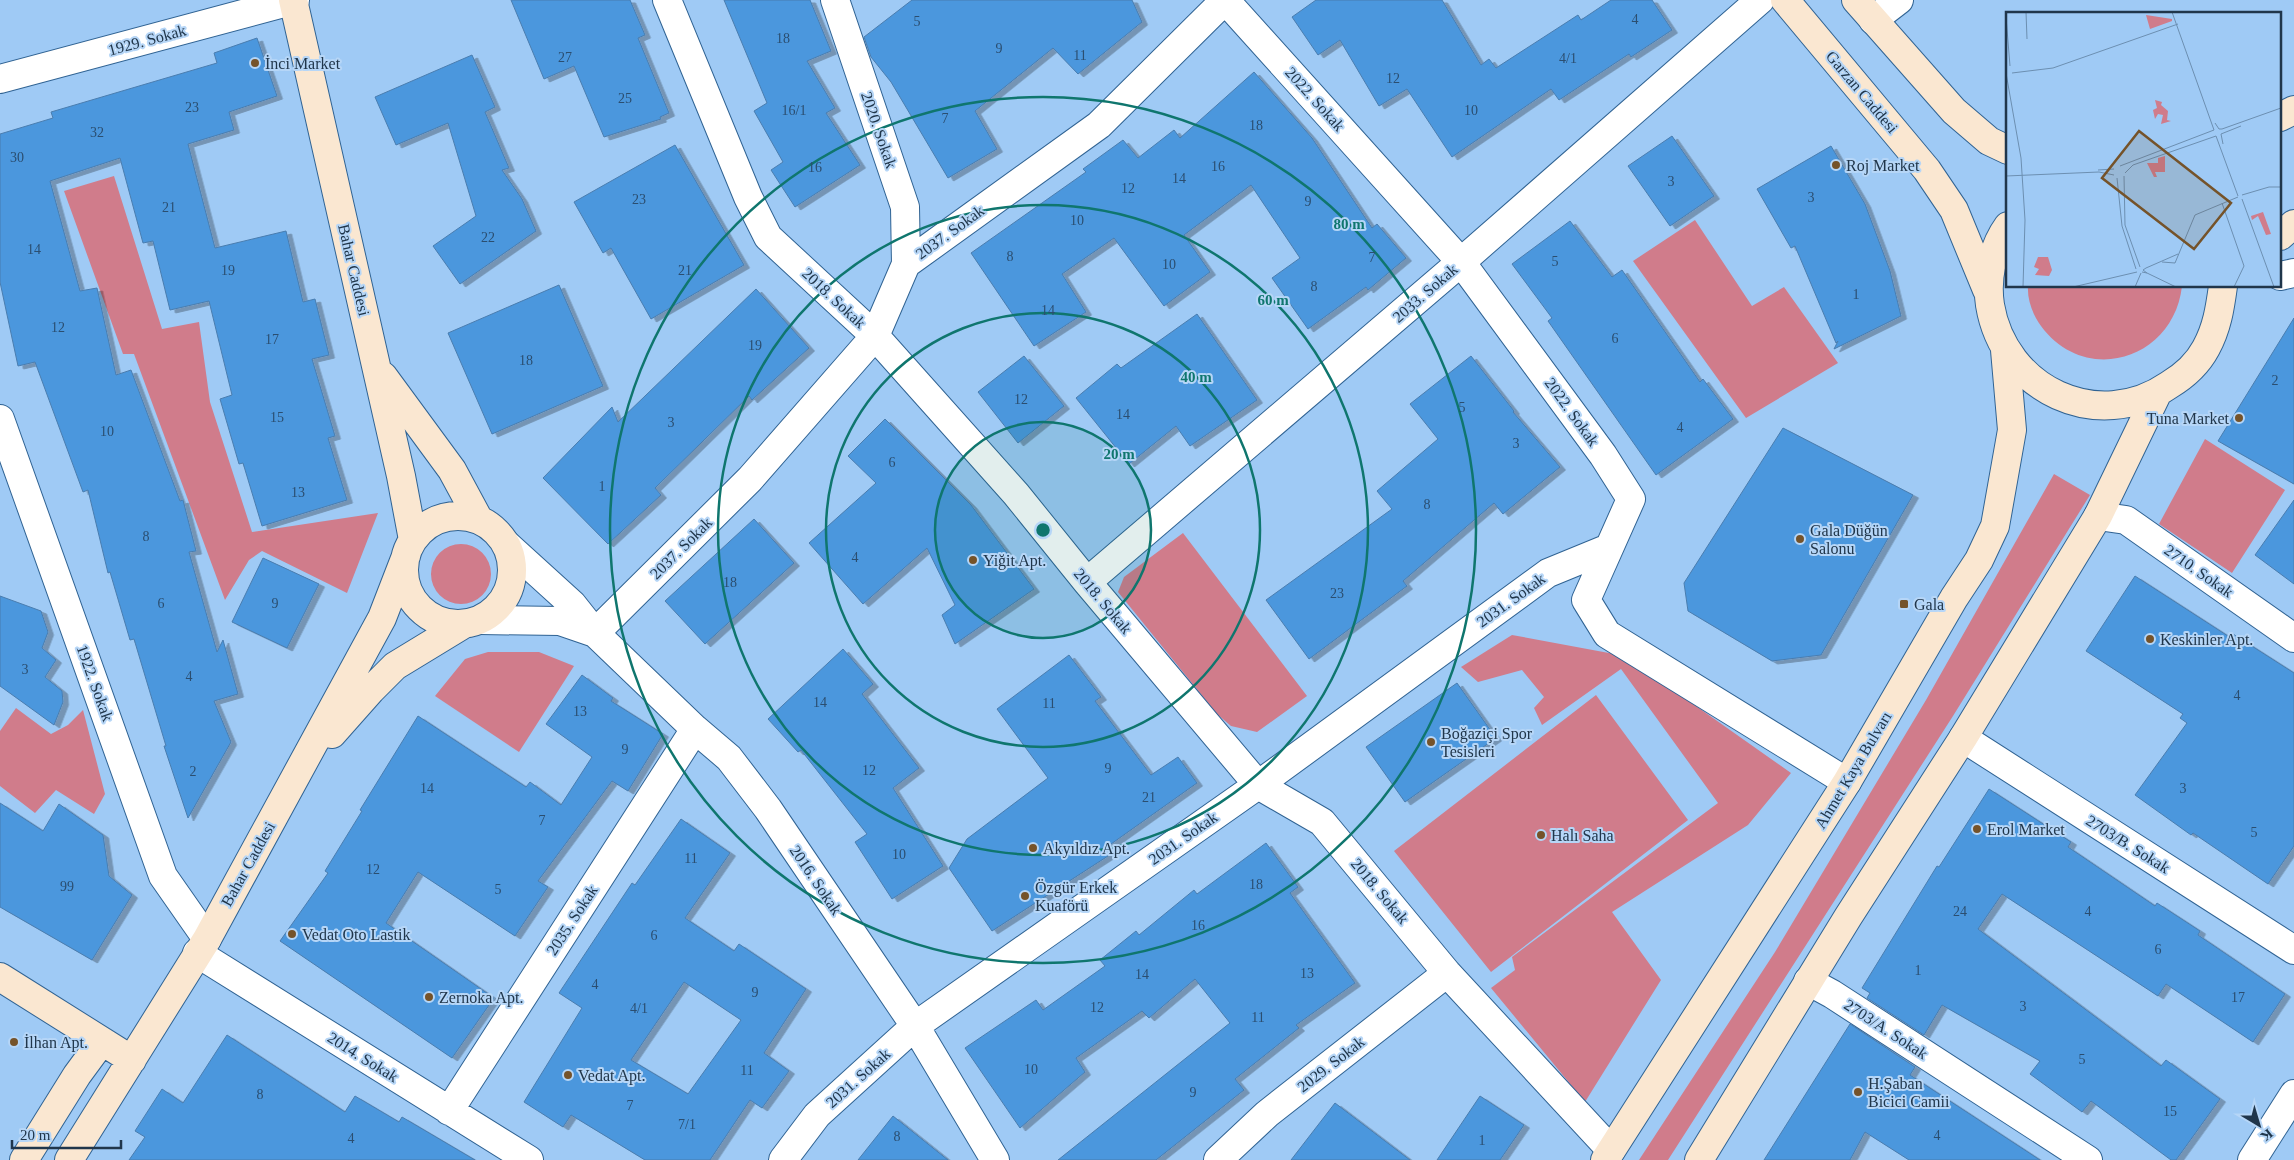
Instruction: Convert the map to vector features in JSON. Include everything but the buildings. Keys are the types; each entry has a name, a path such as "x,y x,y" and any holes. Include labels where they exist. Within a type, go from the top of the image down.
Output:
{"street":[{"name":"1929. Sokak","path":"0,79 294,0"},
{"name":"Bahar Caddesi","path":"69,1160 202,946 382,618 410,548 376,366 294,0"},
{"name":"2018. Sokak","path":"667,0 748,197 768,237 875,336 1016,494 1087,582 1258,785 1322,822 1447,973 1608,1155"},
{"name":"2020. Sokak","path":"835,0 905,207 906,264"},
{"name":"2037. Sokak","path":"595,633 750,479 875,336 906,264 1099,125 1225,0"},
{"name":"2022. Sokak","path":"1225,0 1461,262 1603,455 1631,499 1586,600 1607,634 1847,782"},
{"name":"2033. Sokak","path":"1087,582 1461,262 1760,0"},
{"name":"Garzan Caddesi","path":"1785,0 1927,170 1954,210 1988,293"},
{"path":"1898,0 1864,10 1954,111 1990,141 2006,149"},
{"path":"2282,116 2294,110"},
{"path":"2282,234 2294,224"},
{"path":"2006,229 1991,263 1988,293 1993,322 2005,350 2023,373 2052,394 2086,405 2122,405 2157,394 2185,375 2206,349 2219,318 2223,288"},
{"name":"Ahmet Kaya Bulvarı","path":"1608,1155 1847,782 1954,598 1980,560 1995,526 2012,430 2005,350"},
{"path":"376,366 452,470 479,520"},
{"path":"1698,1160 1808,981 1963,738 2098,516 2157,394"},
{"name":"1922. Sokak","path":"0,419 163,876 202,946"},
{"path":"298,773 370,690 395,666 472,622 495,611 506,597 512,580 512,561 506,544 495,529 479,520 461,516 443,518 426,526 410,548 404,574 408,590 417,605 430,617 446,623 472,622 560,621 595,633"},
{"name":"2710. Sokak","path":"2098,516 2126,520 2294,638"},
{"name":"2016. Sokak","path":"506,544 572,604 595,633 695,729 729,758 768,809 914,1026 995,1160"},
{"name":"2031. Sokak","path":"782,1160 816,1116 914,1026 1258,785 1548,573 1609,548"},
{"name":"2035. Sokak","path":"449,1111 695,729"},
{"name":"2703/B. Sokak","path":"1963,738 2294,950"},
{"name":"2014. Sokak","path":"202,946 449,1111 529,1160"},
{"name":"2029. Sokak","path":"1218,1160 1267,1114 1447,973"},
{"path":"0,976 132,1060"},
{"name":"2703/A. Sokak","path":"1808,981 1840,999 2088,1160"},
{"path":"24,1160 77,1075 102,1041"},
{"path":"2252,1160 2294,1094"}],"shaded area":[{"path":"114,176 162,329 199,322 210,402 252,532 378,513 347,593 262,551 249,560 225,600 134,354 123,354 64,191"},
{"path":"1695,220 1752,306 1784,287 1838,363 1746,418 1633,261"},
{"path":"2028,288 2181,288 2175,311 2163,332 2146,347 2125,356 2103,359 2081,356 2060,345 2041,326 2035,317"},
{"path":"2205,439 2285,490 2232,573 2159,524"},
{"path":"2054,474 2090,495 1953,716 1668,1160 1639,1160 1775,952 1926,700"},
{"path":"1183,533 1307,696 1257,732 1231,726 1217,714 1118,592 1124,577"},
{"path":"455,544 467,544 478,549 486,557 491,568 489,586 478,599 467,604 455,604 444,599 436,591 431,580 431,568 436,557 444,549"},
{"path":"1512,635 1625,656 1791,773 1748,825 1612,912 1661,980 1585,1102 1491,988 1515,970 1512,957 1718,803 1621,669 1542,725 1534,708 1544,697 1522,670 1478,682 1461,667"},
{"path":"488,652 539,652 574,666 519,752 435,696 465,659"},
{"name":"Halı Saha","path":"1596,695 1688,820 1491,972 1394,851"},
{"path":"16,708 51,734 68,725 83,710 105,794 94,814 56,790 35,813 0,786 0,731"}],"place":[{"name":"İnci Market","path":"255,63"},
{"name":"Roj Market","path":"1836,165"},
{"name":"Tuna Market","path":"2239,418"},
{"name":"Gala Düğün Salonu","path":"1800,539"},
{"name":"Yiğit Apt.","path":"973,560"},
{"name":"Gala","path":"1904,604"},
{"name":"Keskinler Apt.","path":"2150,639"},
{"name":"Boğaziçi Spor Tesisleri","path":"1431,742"},
{"name":"Erol Market","path":"1977,829"},
{"name":"Halı Saha","path":"1541,835"},
{"name":"Akyıldız Apt.","path":"1033,848"},
{"name":"Özgür Erkek Kuaförü","path":"1025,896"},
{"name":"Vedat Oto Lastik","path":"292,934"},
{"name":"Zernoka Apt.","path":"429,997"},
{"name":"İlhan Apt.","path":"14,1042"},
{"name":"Vedat Apt.","path":"568,1075"},
{"name":"H.Şaban Bicici Camii","path":"1858,1092"}]}
